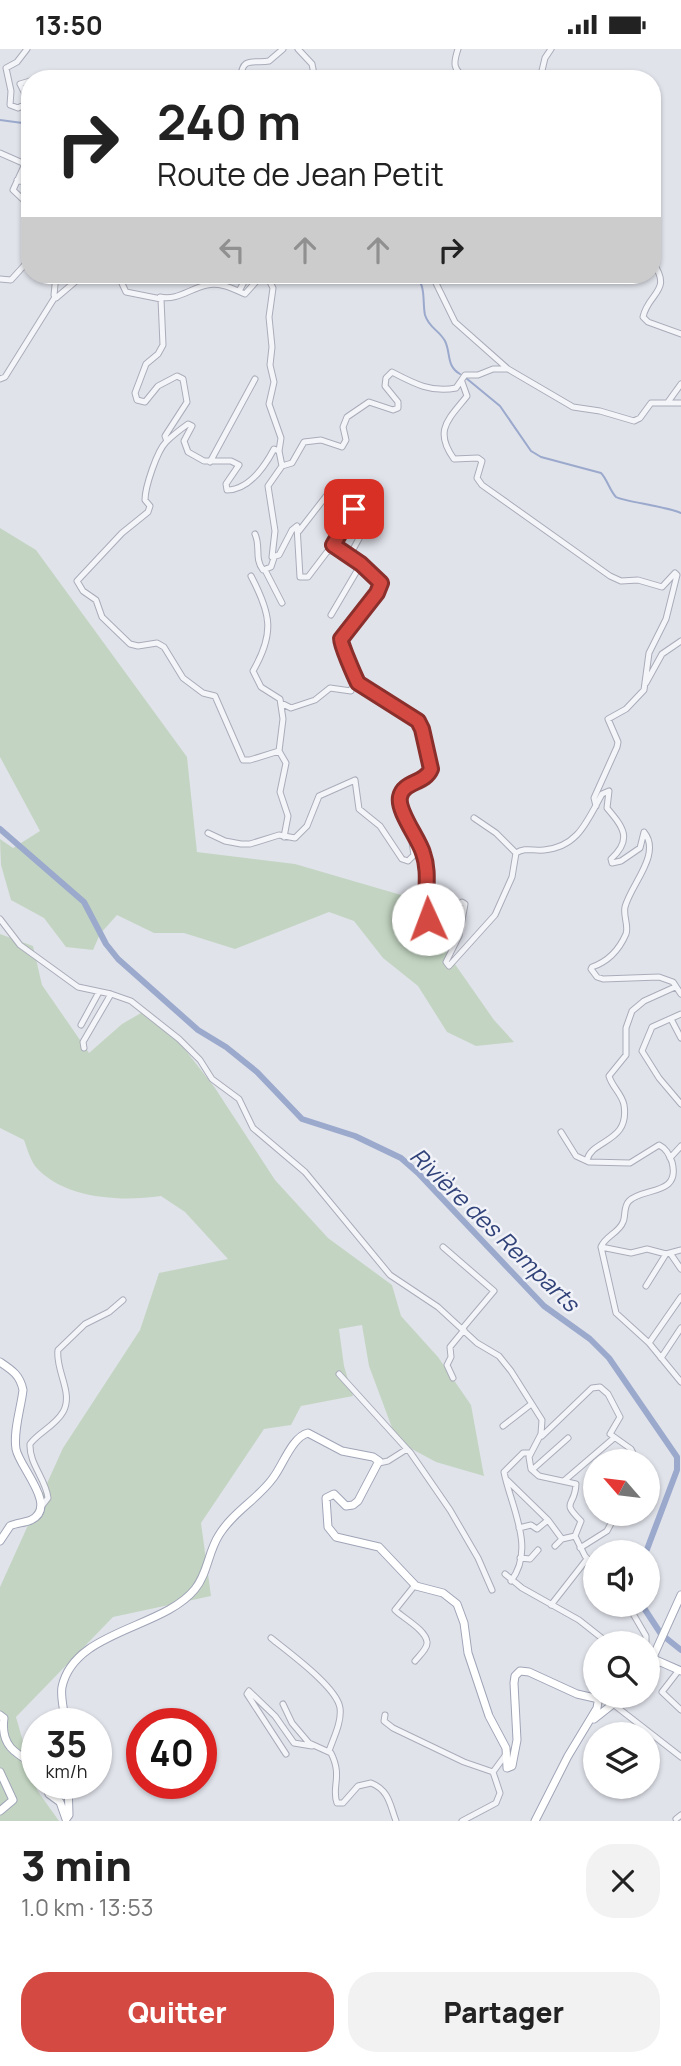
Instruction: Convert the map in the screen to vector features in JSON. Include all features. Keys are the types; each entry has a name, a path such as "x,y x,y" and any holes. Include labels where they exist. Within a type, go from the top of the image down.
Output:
{"main road":[{"path":"0,1362 18,1376 21,1382 23,1390 16,1450 39,1492 41,1501 32,1520 10,1526 0,1541"},
{"path":"64,1708 62,1687 71,1667 107,1637 147,1622 193,1591 205,1572 219,1534 236,1514 267,1487 299,1438 308,1433 342,1451 376,1458 379,1464 353,1505 346,1506 334,1495 326,1498 328,1527 336,1537 343,1540 379,1547 415,1585 443,1593 457,1604 464,1623 468,1653 489,1716 507,1753 509,1769 513,1766 517,1740 514,1679 520,1671 526,1670 583,1695"},
{"path":"660,1643 681,1595"},
{"path":"660,1664 680,1670"},
{"path":"593,1722 606,1708"},
{"path":"0,1714 4,1718 4,1743 21,1757"},
{"path":"535,1821 568,1756 583,1733"},
{"path":"0,1772 13,1800 0,1811"},
{"path":"56,1799 60,1802 66,1819 69,1815 68,1799"}],"street":[{"path":"21,106 10,105 11,91 6,68 17,62 27,49"},
{"path":"242,70 253,60 269,61 283,49"},
{"path":"298,49 312,64 313,70"},
{"path":"456,70 458,49"},
{"path":"542,70 551,49"},
{"path":"0,153 21,162"},
{"path":"21,172 13,192 21,199"},
{"path":"17,180 21,181"},
{"path":"0,279 11,280 21,268"},
{"path":"661,277 662,283 643,317 648,322 681,334"},
{"path":"0,379 5,377 55,297 56,284"},
{"path":"55,297 61,297 74,284"},
{"path":"122,284 126,292 160,297 181,296 206,285 216,284 242,292"},
{"path":"242,292 245,284"},
{"path":"242,292 252,284"},
{"path":"271,284 270,365 274,382 269,404 281,438 279,451 282,466"},
{"path":"436,284 454,322 508,369 573,407 600,411 634,421 640,418 651,403 681,403"},
{"path":"160,297 163,345 158,354 146,364 135,393 137,400 145,402 158,386 177,376 183,379 187,402 165,436 167,441"},
{"path":"274,558 271,554 275,531 268,486 282,466 292,463 307,441 325,441 344,446 344,422 350,414 369,403 393,410 398,408 398,403 387,391 384,382 389,373 422,387 438,390 454,389 465,375 508,369"},
{"path":"210,462 255,379"},
{"path":"462,382 467,396 444,425 443,431 454,459 478,458 482,461 477,478 482,485 610,576 662,587 670,576 675,573 677,575 666,619 649,653 646,683"},
{"path":"668,402 681,384"},
{"path":"279,451 274,449 264,468 232,491 226,489 226,484 239,465 231,461 210,462 188,452 185,447 186,434 192,424 187,424 167,441 159,453 146,488 145,500 150,510 122,533 77,580 83,591 96,600 102,617 130,644 138,646 157,643 164,647 183,678 204,693 215,696 243,760 279,751"},
{"path":"299,531 334,486"},
{"path":"334,547 333,543 365,492"},
{"path":"350,555 362,533 375,523"},
{"path":"265,570 271,567 274,558 282,551 293,528 299,527 299,575 302,579 308,577 334,547"},
{"path":"255,534 258,561 282,603"},
{"path":"281,703 292,708 315,700 330,688 351,691 355,678 352,665 340,644 341,639 377,593 381,583 350,555 334,547"},
{"path":"331,615 361,564"},
{"path":"250,576 267,612 267,645 253,671 261,687 276,696 281,703 284,719 279,751 286,763 279,792 288,816 284,837"},
{"path":"596,806 594,798 618,742 608,719 642,694 663,654 681,641"},
{"path":"355,678 412,716 422,729 431,769 425,779 407,786 400,797 400,804 427,867 428,919 434,922 462,902 465,904 459,936 446,962 449,966 495,915 512,877 516,853"},
{"path":"208,833 225,841 250,844 273,836 293,839 304,831 319,796 355,780 359,809 380,826 402,859 408,861 414,855 412,842 416,837"},
{"path":"516,853 524,849 550,849 578,837 605,791 609,791 607,808 621,825 624,836 622,847 611,859 612,863 621,861 640,848 644,832 651,846 626,905 626,935 606,963 591,969 597,977 603,979 650,976 673,982 681,994"},
{"path":"474,818 496,833 516,853"},
{"path":"0,919 20,945 78,987 131,1001 179,1039 200,1060 212,1079 239,1099 253,1128 305,1172 390,1275 438,1307 506,1364 542,1420 540,1438"},
{"path":"587,1160 589,1154 619,1133 624,1108 610,1076 626,1055 626,1028 632,1011 675,987"},
{"path":"81,1025 99,992"},
{"path":"84,1048 83,1042 111,994"},
{"path":"681,1014 652,1027 642,1051 659,1078 681,1104"},
{"path":"671,1019 681,1038"},
{"path":"561,1132 576,1156 587,1160 630,1164 659,1145 670,1158 675,1172 672,1180 656,1192 630,1200 623,1223 601,1247 615,1313 649,1343 681,1382"},
{"path":"670,1158 681,1146"},
{"path":"443,1247 494,1291 450,1347 451,1357 447,1365 453,1378"},
{"path":"601,1247 622,1253 648,1249 668,1254 681,1250"},
{"path":"668,1254 681,1269"},
{"path":"646,1286 668,1254"},
{"path":"649,1343 681,1297"},
{"path":"39,1510 48,1498 33,1461 30,1444 54,1423 65,1408 66,1395 58,1350 85,1324 109,1312 123,1300"},
{"path":"662,1358 681,1328"},
{"path":"339,1374 407,1449 450,1510 478,1558 492,1590"},
{"path":"583,1553 575,1536 581,1521 570,1513 569,1508 577,1487 573,1482 539,1476 532,1470 530,1453 540,1438 597,1386 608,1394 619,1416 619,1421 610,1432 630,1449"},
{"path":"503,1426 530,1405"},
{"path":"532,1470 568,1438"},
{"path":"565,1481 614,1438"},
{"path":"379,1464 407,1449"},
{"path":"505,1475 523,1453 530,1453"},
{"path":"505,1475 548,1520 562,1539"},
{"path":"505,1475 522,1543 518,1570 510,1581"},
{"path":"519,1528 531,1525 537,1529 548,1520"},
{"path":"580,1548 607,1531 610,1526"},
{"path":"555,1546 562,1539 575,1536"},
{"path":"520,1558 530,1559 538,1550"},
{"path":"551,1605 583,1564"},
{"path":"505,1574 510,1581 594,1631"},
{"path":"415,1585 395,1610 421,1632 427,1641 427,1646 415,1661"},
{"path":"271,1638 326,1687 338,1702 341,1716 329,1751 338,1770 337,1803 343,1803 358,1786 371,1783 390,1800 396,1821"},
{"path":"680,1670 662,1692 681,1710"},
{"path":"286,1754 247,1694 248,1691 275,1716 294,1743 329,1751"},
{"path":"283,1704 292,1723 312,1746"},
{"path":"623,1708 638,1722"},
{"path":"385,1715 383,1721 393,1728 464,1762 493,1772"},
{"path":"660,1741 681,1757"},
{"path":"493,1772 507,1753"},
{"path":"462,1821 496,1803 500,1793 493,1772"}],"green space":[{"path":"0,528 36,550 187,757 197,852 295,864 408,897 494,1020 514,1042 476,1046 447,1032 418,986 383,958 354,921 329,912 235,949 184,933 154,933 117,915 100,934 93,950 66,947 44,918 11,900 1,865 0,839 13,848 40,831 0,757"},
{"path":"0,934 33,946 42,985 89,1053 122,1024 141,1013 180,1043 215,1088 275,1180 328,1238 392,1285 401,1316 438,1357 471,1405 484,1476 436,1462 397,1441 369,1366 362,1325 339,1329 344,1366 353,1396 301,1406 291,1425 264,1429 201,1523 211,1596 113,1617 25,1708 21,1708 16,1717 21,1734 21,1799 43,1799 59,1821 0,1821 0,1587 63,1448 140,1330 159,1273 228,1259 185,1212 161,1196 111,1198 77,1192 47,1177 35,1166 24,1140 0,1128"}],"waterway":[{"path":"0,120 21,123"},
{"path":"420,284 425,315 445,341 451,363 460,374"},
{"path":"466,378 500,406 531,451 541,457 601,473 616,497 681,513"},
{"name":"Rivière des Remparts","path":"0,829 84,902 106,944 118,959 198,1030 226,1047 257,1072 302,1119 355,1136 401,1158 544,1306 590,1339 609,1358 677,1457 677,1470 651,1540"},
{"name":"Rivière des Remparts","path":"650,1617 661,1634 681,1650"}],"route":[{"path":"354,509 333,545 361,564 381,583 377,593 341,639 340,644 350,660 358,683 412,716 422,729 431,769 425,779 403,790 400,804 422,849 427,867 428,919"}]}
